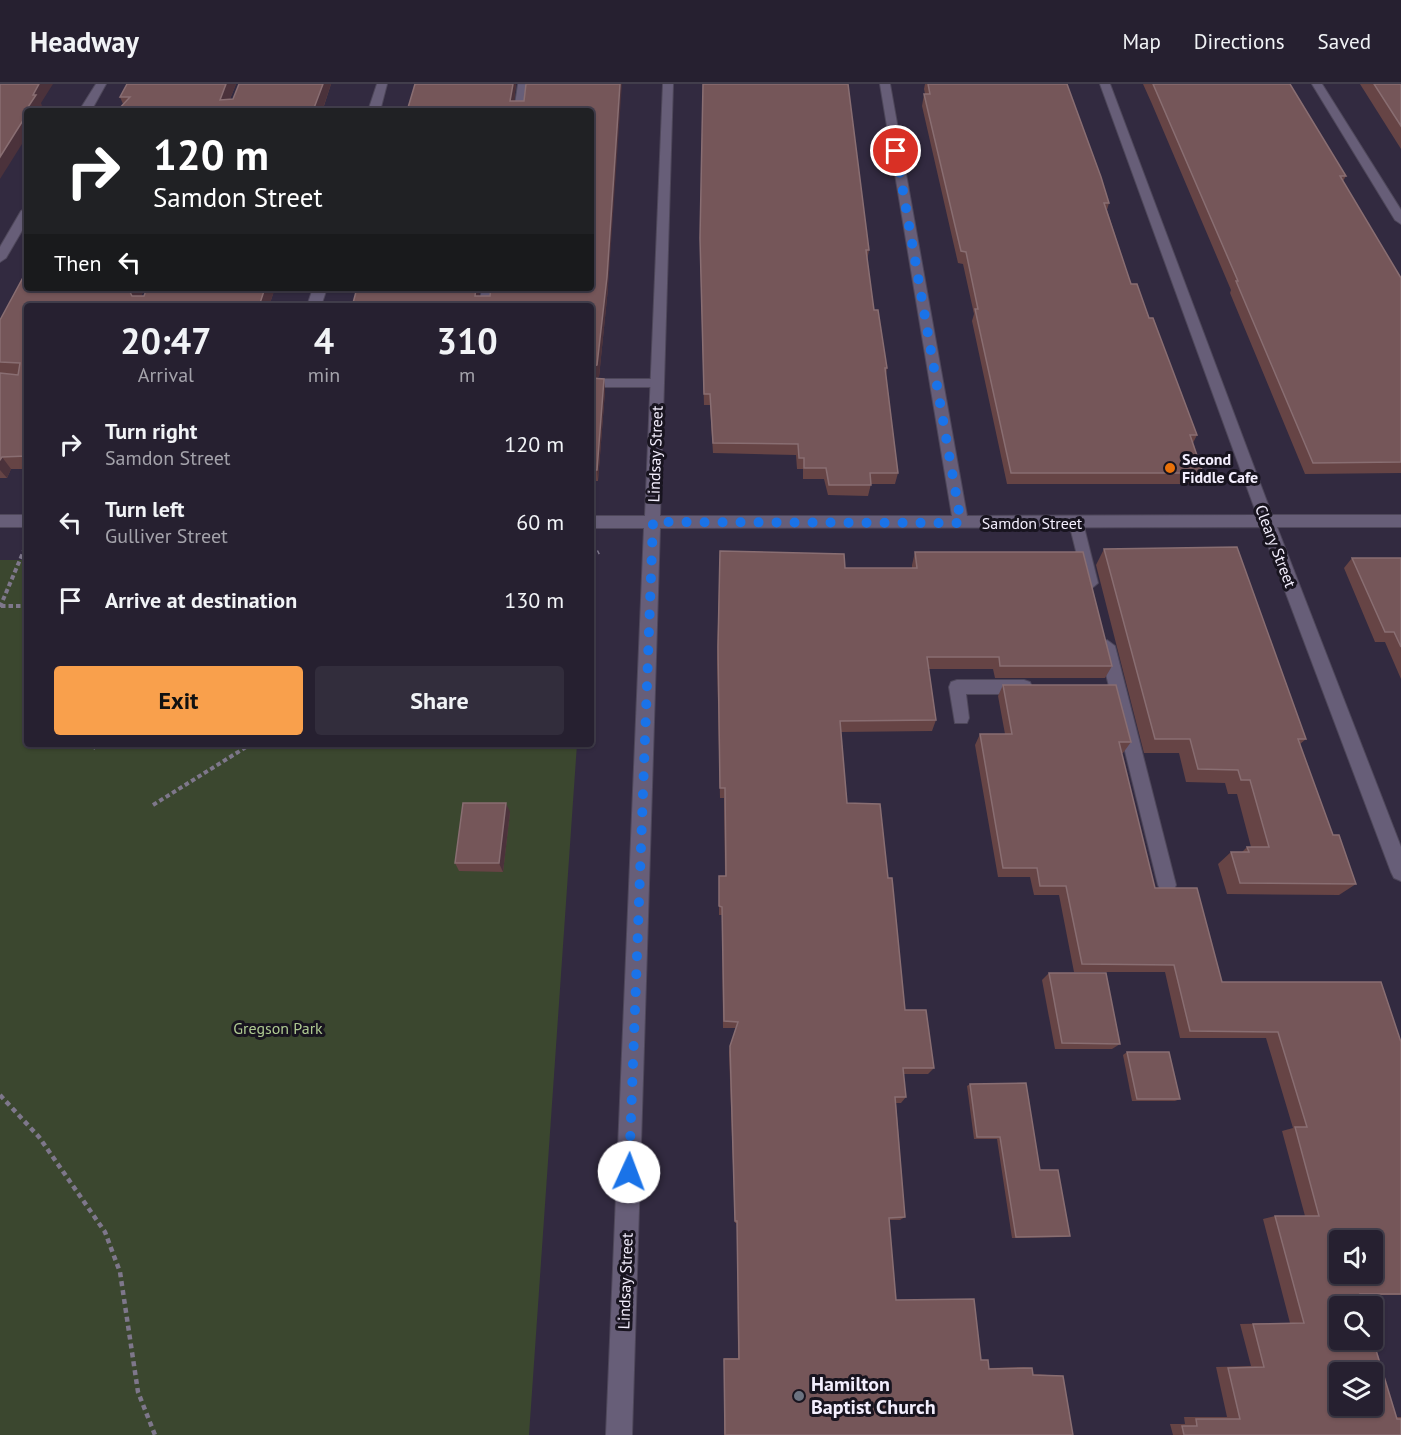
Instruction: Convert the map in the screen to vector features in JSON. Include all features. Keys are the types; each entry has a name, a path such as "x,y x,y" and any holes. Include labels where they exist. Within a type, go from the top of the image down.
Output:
{"street":[{"path":"87,108 101,84"},
{"path":"375,108 382,84"},
{"name":"Lindsay Street","path":"620,1435 668,84"},
{"path":"885,84 961,523"},
{"name":"Cleary Street","path":"1105,84 1267,522 1401,872"},
{"path":"1317,84 1401,220"},
{"path":"0,258 24,216"},
{"path":"0,521 24,521"},
{"name":"Samdon Street","path":"594,522 1401,521"}],"lane":[{"path":"519,108 523,84"},
{"path":"594,383 657,383"},
{"path":"1076,523 1095,596"},
{"path":"1103,630 1112,687 1167,885"},
{"path":"962,718 957,687 1037,687"}],"path":[{"path":"24,552 0,606 24,606"},
{"path":"594,554 599,552"},
{"path":"153,805 245,747"},
{"path":"0,1095 39,1137 105,1232 120,1272 138,1392 154,1435"}],"green space":[{"name":"Gregson Park","path":"0,560 24,560 24,747 577,747 529,1435 0,1435"}],"building":[{"path":"0,84 39,84 33,95 36,95 28,107 30,108 24,108 24,119 0,157"},
{"path":"127,84 226,84 220,100 233,99 239,84 323,84 314,108 120,108 130,97 120,97"},
{"path":"415,84 513,84 510,101 524,101 526,84 620,84 607,277 597,365 594,366 594,303 353,303 356,291 476,291 475,296 490,296 491,291 594,291 594,108 408,108"},
{"path":"703,84 848,84 869,250 866,250 874,310 878,310 887,368 885,368 898,473 870,473 871,485 829,485 826,468 804,468 804,458 799,458 798,444 713,443 710,394 704,394 700,238"},
{"path":"928,84 1067,84 1101,177 1109,203 1104,203 1131,284 1137,284 1149,318 1153,318 1197,435 1190,435 1203,473 1011,473 975,309 978,309 966,252 961,251 924,94 930,94"},
{"path":"1153,84 1290,84 1346,176 1340,176 1401,278 1401,462 1313,463"},
{"path":"1374,84 1401,84 1401,126"},
{"path":"24,276 24,291 130,291 132,296 144,296 146,291 264,291 260,303 24,303 24,456 2,457 0,460 0,373 18,375 20,363 0,362 0,320"},
{"path":"594,378 604,379 597,470 594,470"},
{"path":"1237,547 1306,739 1298,739 1333,835 1339,835 1356,884 1240,883 1231,852 1249,852 1247,847 1269,847 1250,780 1241,780 1238,770 1198,769 1190,739 1155,739 1104,549"},
{"path":"720,551 844,554 845,568 917,568 915,552 1083,552 1112,666 1000,666 999,657 927,657 936,720 840,721 847,803 880,804 888,878 892,878 905,1010 926,1010 934,1068 903,1068 906,1097 895,1097 905,1217 889,1218 896,1300 974,1299 981,1360 988,1360 989,1369 1032,1368 1033,1375 1063,1376 1073,1435 725,1435 724,1359 739,1359 737,1221 735,1221 730,1046 738,1022 724,1021 722,907 719,906 719,876 726,876 725,788 720,788 718,647"},
{"path":"1352,558 1401,558 1401,647 1394,632 1385,632"},
{"path":"1003,685 1116,685 1131,742 1119,742 1155,888 1197,888 1222,982 1381,982 1401,1042 1401,1294 1329,1296 1329,1350 1376,1350 1380,1362 1329,1362 1329,1416 1383,1416 1383,1373 1397,1419 1401,1419 1401,1435 1184,1435 1182,1426 1197,1426 1196,1419 1240,1419 1228,1368 1264,1367 1253,1324 1304,1323 1275,1216 1319,1216 1295,1127 1307,1127 1278,1032 1190,1031 1174,965 1082,964 1066,886 1040,886 1037,868 1003,868 980,734 1012,734"},
{"path":"463,803 506,803 499,863 455,863"},
{"path":"1049,973 1106,973 1120,1044 1062,1043"},
{"path":"1127,1052 1169,1052 1180,1099 1137,1099"},
{"path":"1026,1083 1040,1170 1058,1170 1070,1236 1016,1237 1000,1137 977,1137 970,1084"}],"place":[{"name":"Second Fiddle Cafe","path":"1170,468"},
{"name":"Hamilton Baptist Church","path":"799,1396"}],"route":[{"path":"629,1172 653,522 961,523 896,151"}]}
